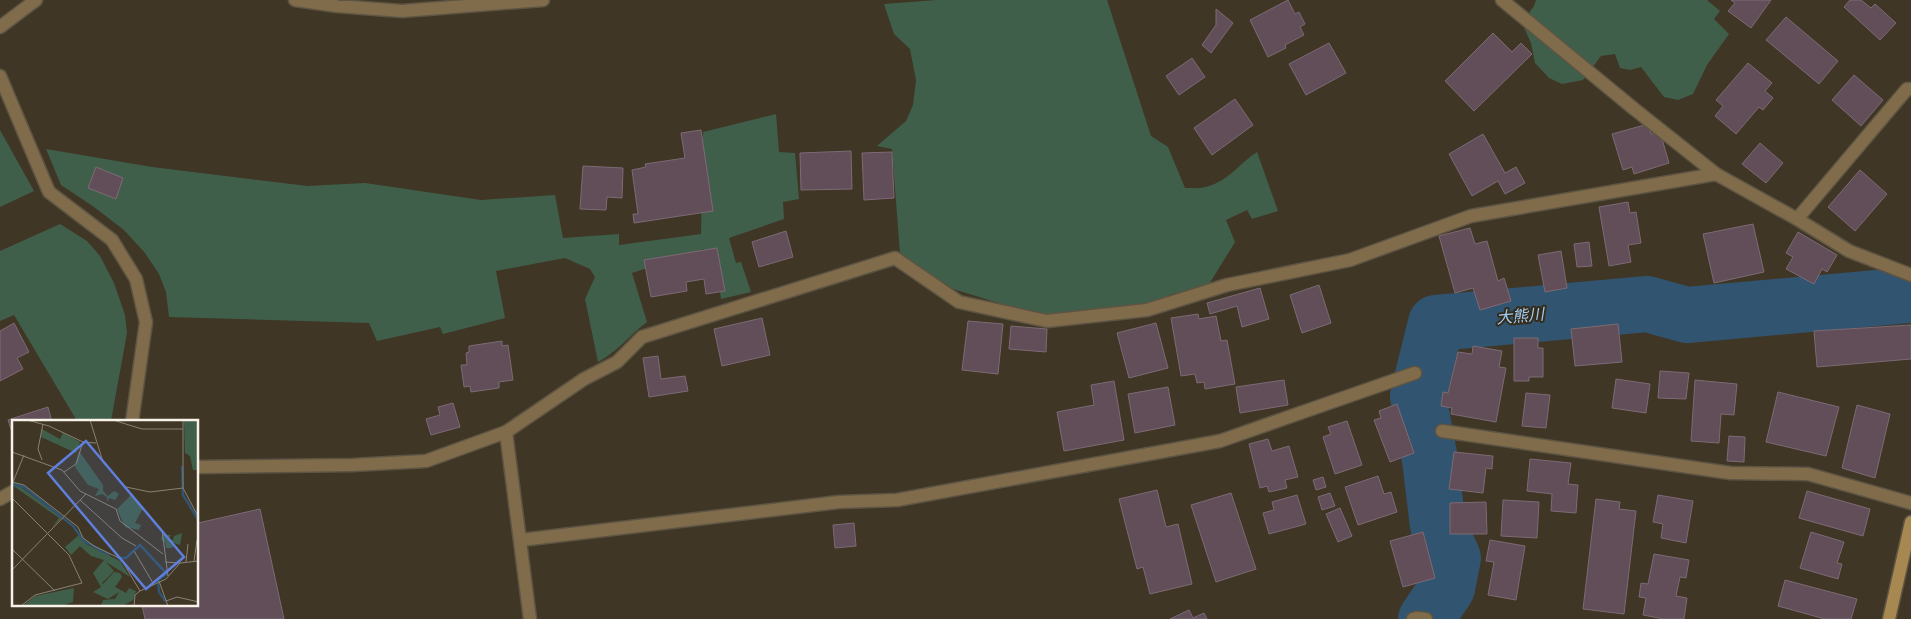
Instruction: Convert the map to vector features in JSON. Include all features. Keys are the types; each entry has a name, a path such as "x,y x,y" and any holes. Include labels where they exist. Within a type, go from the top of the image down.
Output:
{"street":[{"path":"0,27 36,0"},
{"path":"295,0 336,6 402,11 543,0"},
{"path":"1502,0 1716,174 1797,219 1849,251 1911,275"},
{"path":"0,76 49,192 112,240 136,280 146,322 132,420"},
{"path":"1797,219 1907,89 1911,89"},
{"path":"199,467 426,462 506,432 584,379 617,362 642,337 895,258 959,302 1047,322 1148,310 1227,285 1350,260 1471,216 1716,174"},
{"path":"521,540 839,502 897,500 1220,441 1415,373"},
{"path":"1442,431 1730,473 1808,474 1911,503"},
{"path":"506,432 530,619"},
{"path":"0,499 12,492"},
{"path":"1889,619 1911,522"},
{"path":"1413,619 1426,619"}],"green space":[{"path":"937,0 1107,0 1151,136 1168,147 1185,188 1203,188 1223,180 1257,152 1278,211 1252,219 1247,210 1226,220 1235,242 1203,294 1193,296 1190,289 1166,296 1170,310 1143,318 1139,307 1038,315 953,289 900,254 892,149 877,146 906,121 913,105 916,80 910,49 894,34 884,4"},
{"path":"1536,0 1707,0 1720,11 1714,19 1729,34 1707,65 1693,94 1678,100 1664,97 1641,67 1630,70 1620,68 1615,54 1601,56 1583,80 1562,84 1549,78 1535,63 1531,43 1522,23"},
{"path":"776,114 779,152 795,153 799,199 783,202 784,219 729,238 736,263 741,262 751,292 721,299 715,255 705,257 704,249 632,273 647,322 598,362 585,299 595,277 590,269 565,258 496,271 505,318 443,334 440,327 377,341 369,323 169,317 166,292 159,274 145,253 124,230 61,185 46,149 152,167 307,186 365,183 481,200 555,195 563,238 619,234 619,245 701,234 703,132"},
{"path":"0,130 34,191 0,207"},
{"path":"60,224 87,241 100,256 114,283 125,315 127,333 111,420 76,420 14,315 0,321 0,251"}],"building":[{"path":"1288,0 1295,14 1299,12 1305,24 1300,27 1304,35 1285,45 1286,48 1268,57 1250,20"},
{"path":"1731,0 1771,0 1751,28 1728,11 1735,3"},
{"path":"1850,0 1861,0 1871,8 1875,4 1896,23 1880,40 1844,7"},
{"path":"1216,9 1233,23 1211,53 1202,45 1216,25"},
{"path":"1786,17 1838,61 1819,84 1766,40"},
{"path":"1493,33 1512,52 1521,43 1532,54 1474,111 1445,81"},
{"path":"1329,43 1346,73 1306,95 1289,64"},
{"path":"1192,58 1205,77 1179,95 1166,76"},
{"path":"1748,63 1772,83 1765,91 1773,98 1763,110 1759,107 1736,134 1715,116 1723,106 1716,100"},
{"path":"1854,75 1883,100 1861,126 1832,100"},
{"path":"1235,99 1253,125 1212,155 1194,128"},
{"path":"1648,124 1651,134 1660,132 1669,163 1634,174 1632,167 1623,170 1612,134"},
{"path":"701,130 713,211 634,223 633,214 638,214 632,170 646,167 645,164 685,158 681,133"},
{"path":"1483,134 1505,173 1516,167 1525,183 1505,194 1498,181 1472,196 1449,154"},
{"path":"1760,143 1783,163 1766,183 1742,164"},
{"path":"851,151 852,189 801,190 800,153"},
{"path":"892,152 894,198 864,200 862,153"},
{"path":"583,166 623,168 622,198 607,197 606,210 580,209"},
{"path":"96,167 123,178 116,199 88,188"},
{"path":"1860,170 1887,194 1855,231 1828,207"},
{"path":"1628,202 1630,213 1636,212 1641,243 1628,245 1631,262 1609,266 1599,207"},
{"path":"1753,224 1764,272 1714,283 1703,234"},
{"path":"1470,228 1475,244 1487,241 1498,281 1504,278 1511,301 1480,310 1473,288 1455,293 1439,236"},
{"path":"786,231 793,257 759,267 752,242"},
{"path":"1798,232 1837,255 1827,272 1822,269 1814,284 1786,269 1793,257 1786,253"},
{"path":"1589,242 1592,266 1577,267 1574,244"},
{"path":"717,248 725,291 706,294 704,279 686,282 687,291 651,297 644,260"},
{"path":"1561,251 1567,288 1545,292 1538,255"},
{"path":"1319,285 1331,323 1302,333 1290,295"},
{"path":"1260,288 1269,319 1242,327 1237,306 1210,314 1207,303"},
{"path":"1198,314 1199,319 1216,316 1221,341 1227,340 1235,384 1205,389 1204,382 1197,383 1195,374 1181,376 1171,318"},
{"path":"762,318 770,355 722,366 714,329"},
{"path":"968,321 1003,324 998,374 962,370"},
{"path":"14,323 29,352 17,358 23,369 0,381 0,331"},
{"path":"1156,323 1168,368 1129,378 1117,333"},
{"path":"1618,324 1622,362 1575,366 1571,329"},
{"path":"1911,325 1911,359 1817,367 1814,331"},
{"path":"1011,326 1047,329 1046,352 1009,349"},
{"path":"1514,338 1538,338 1538,348 1543,348 1543,377 1529,377 1529,381 1514,381"},
{"path":"502,341 502,346 508,345 513,380 499,382 499,388 471,392 470,386 464,387 461,365 467,365 466,353 469,352 469,346"},
{"path":"1473,346 1502,351 1499,367 1506,368 1496,422 1451,414 1452,408 1441,406 1443,392 1448,393 1458,352 1472,354"},
{"path":"658,356 661,379 685,376 688,391 649,397 643,358"},
{"path":"1660,371 1689,373 1686,399 1658,398"},
{"path":"1616,379 1650,384 1646,413 1612,408"},
{"path":"1284,380 1288,405 1240,413 1236,387"},
{"path":"1695,380 1737,384 1734,415 1721,414 1719,443 1691,441"},
{"path":"1114,381 1124,440 1064,451 1057,412 1094,405 1091,385"},
{"path":"1168,387 1175,425 1135,433 1128,394"},
{"path":"1778,392 1839,407 1826,456 1766,442"},
{"path":"1526,393 1550,395 1546,428 1522,426"},
{"path":"453,403 460,427 431,435 426,419 440,415 438,407"},
{"path":"1397,404 1414,453 1390,462 1374,420 1381,418 1379,411"},
{"path":"1857,405 1890,414 1875,478 1842,468"},
{"path":"48,407 51,420 12,420 12,432 8,420"},
{"path":"1347,421 1362,465 1335,474 1323,437 1331,434 1328,427"},
{"path":"1729,436 1745,437 1744,462 1727,461"},
{"path":"1268,439 1272,451 1289,446 1298,477 1285,480 1287,488 1269,492 1267,486 1260,488 1249,444"},
{"path":"1454,452 1493,456 1492,469 1486,468 1483,493 1449,489"},
{"path":"1530,459 1571,463 1568,484 1578,485 1576,513 1551,511 1552,494 1527,491"},
{"path":"1378,476 1384,494 1391,492 1397,512 1358,525 1345,487"},
{"path":"1323,477 1326,487 1316,490 1313,480"},
{"path":"1157,490 1166,527 1178,524 1192,584 1150,594 1143,567 1137,569 1119,499"},
{"path":"1807,491 1870,509 1863,536 1799,518"},
{"path":"1231,493 1256,569 1216,582 1191,505"},
{"path":"1330,493 1335,506 1322,510 1318,497"},
{"path":"1297,495 1306,524 1269,534 1263,513 1274,510 1272,502"},
{"path":"1658,495 1693,501 1686,543 1661,538 1663,524 1653,522"},
{"path":"1596,499 1620,502 1619,509 1636,511 1624,614 1583,609"},
{"path":"1503,500 1539,502 1537,538 1501,536"},
{"path":"1486,502 1487,534 1450,534 1450,503"},
{"path":"1340,508 1352,536 1338,542 1326,514"},
{"path":"260,509 284,619 145,619 142,606 199,606 199,523"},
{"path":"854,523 856,546 835,548 833,525"},
{"path":"1423,532 1435,578 1403,587 1390,541"},
{"path":"1811,532 1844,542 1837,563 1842,564 1838,579 1800,568"},
{"path":"1490,540 1525,546 1516,600 1488,595 1494,562 1486,561"},
{"path":"1654,554 1689,560 1686,578 1680,577 1676,596 1687,598 1684,619 1664,619 1643,615 1646,598 1639,597 1641,583 1648,584"},
{"path":"1785,580 1857,599 1851,619 1825,619 1778,606"},
{"path":"1189,610 1193,618 1204,613 1207,619 1170,619"}],"waterway":[{"name":"大熊川","path":"1426,619 1447,588 1453,558 1438,526 1430,460 1418,396 1436,323 1647,304 1687,315 1911,295"}]}
